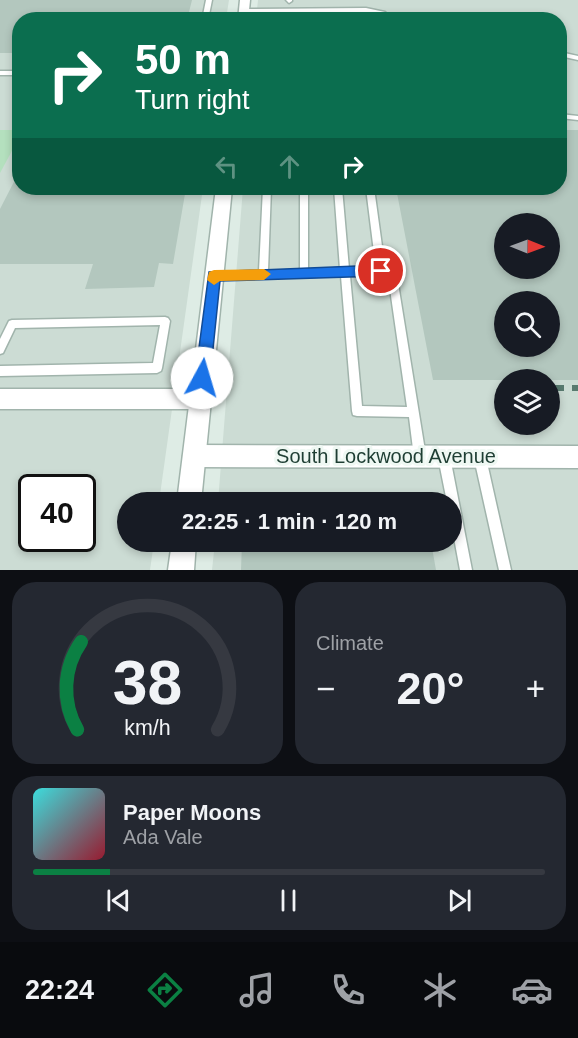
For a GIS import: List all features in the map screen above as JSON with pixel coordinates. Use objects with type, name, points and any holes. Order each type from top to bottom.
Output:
[{"type":"street","points":[[190,492],[223,195]]},
{"type":"street","points":[[0,399],[200,399]]},
{"type":"street","name":"South Lockwood Avenue","points":[[194,456],[578,457]]},
{"type":"street","points":[[181,570],[183,552]]},
{"type":"lane","points":[[244,10],[366,10],[377,12]]},
{"type":"lane","points":[[263,274],[267,195]]},
{"type":"lane","points":[[304,195],[304,273]]},
{"type":"lane","points":[[339,195],[357,411],[414,412]]},
{"type":"lane","points":[[371,195],[381,271]]},
{"type":"lane","points":[[214,276],[392,271],[420,457]]},
{"type":"lane","points":[[0,350],[12,324],[165,321],[157,368],[0,371]]},
{"type":"lane","points":[[444,456],[466,570]]},
{"type":"lane","points":[[480,457],[505,570]]},
{"type":"shaded area","points":[[0,0],[229,0],[227,12],[12,12],[12,195],[202,195],[160,492],[117,492],[117,552],[153,552],[150,570],[0,570]]},
{"type":"shaded area","points":[[258,0],[578,0],[578,570],[212,570],[214,552],[462,552],[462,492],[219,492],[242,195],[567,195],[567,12],[257,12]]},
{"type":"green space","points":[[0,130],[12,130],[12,151],[0,173]]},
{"type":"building","points":[[0,0],[192,0],[189,12],[12,12],[12,53],[0,53]]},
{"type":"building","points":[[567,130],[578,130],[578,380],[560,380],[560,369],[494,369],[494,380],[433,380],[397,195],[567,195]]},
{"type":"building","points":[[12,186],[12,195],[185,195],[173,264],[159,263],[154,287],[85,289],[93,264],[0,264],[0,209]]},
{"type":"building","points":[[242,552],[433,552],[436,570],[241,570]]},
{"type":"railway","points":[[560,388],[578,388]]},
{"type":"slow traffic","points":[[214,280],[214,276],[264,274]]},
{"type":"route","points":[[202,378],[214,276],[381,271]]}]
